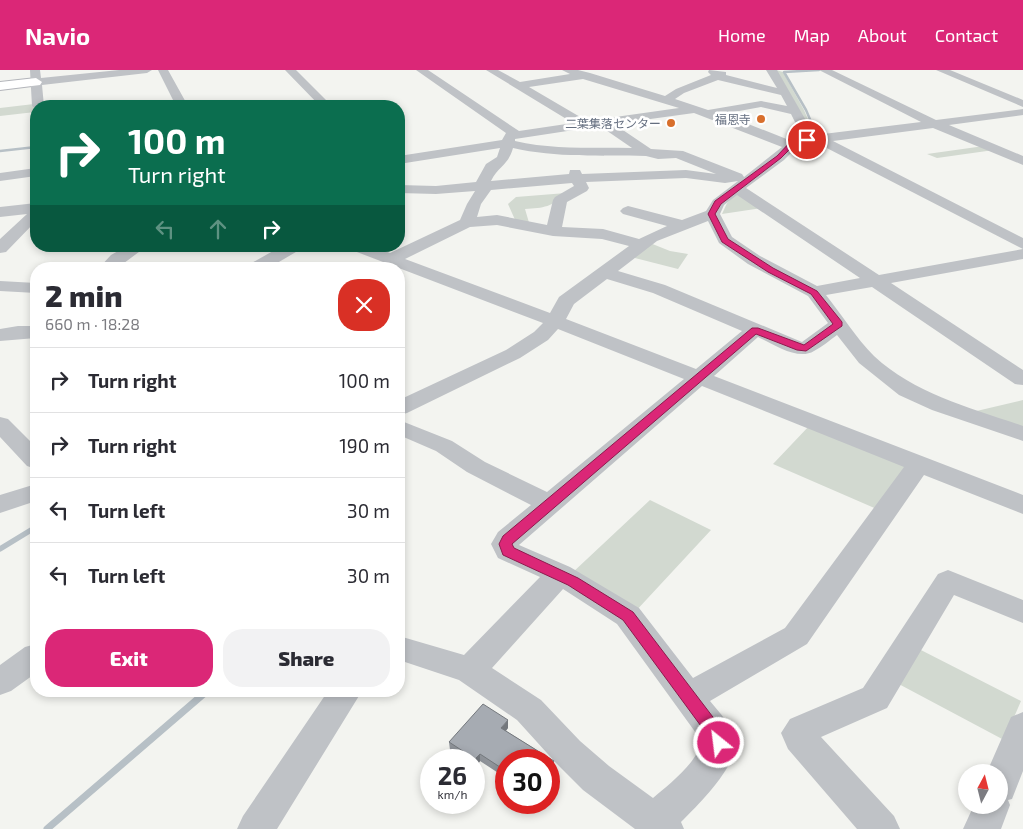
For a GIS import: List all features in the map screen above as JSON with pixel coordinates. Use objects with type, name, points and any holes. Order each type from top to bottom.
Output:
[{"type":"main road","points":[[0,86],[36,76]]},
{"type":"street","points":[[38,100],[36,76],[147,70]]},
{"type":"street","points":[[163,70],[179,100]]},
{"type":"street","points":[[290,70],[320,100]]},
{"type":"street","points":[[405,186],[486,186],[577,178],[686,174],[725,178],[736,177],[678,154],[658,155],[646,152],[534,149],[513,139],[421,70]]},
{"type":"street","points":[[491,70],[585,125]]},
{"type":"street","points":[[567,70],[709,113],[765,137],[792,143],[1023,112]]},
{"type":"street","points":[[518,86],[607,70]]},
{"type":"street","points":[[700,70],[717,73],[785,93]]},
{"type":"street","points":[[405,405],[513,354],[541,336],[555,321],[566,301],[604,272],[651,238],[712,214],[718,202],[779,157],[803,133],[802,124],[776,75],[771,70]]},
{"type":"street","points":[[824,70],[935,124],[1023,161]]},
{"type":"street","points":[[941,70],[1023,104]]},
{"type":"street","points":[[958,70],[1023,96]]},
{"type":"street","points":[[666,101],[680,91],[717,73]]},
{"type":"street","points":[[709,113],[761,104],[795,111]]},
{"type":"street","points":[[405,159],[585,125],[694,109]]},
{"type":"street","points":[[603,122],[646,152]]},
{"type":"street","points":[[486,186],[483,182],[491,167],[503,159],[513,139]]},
{"type":"street","points":[[819,139],[1023,244]]},
{"type":"street","points":[[553,231],[560,200],[582,188],[567,150]]},
{"type":"street","points":[[0,178],[30,173]]},
{"type":"street","points":[[467,223],[474,204],[486,186]]},
{"type":"street","points":[[736,188],[1023,379]]},
{"type":"street","points":[[0,212],[30,209]]},
{"type":"street","points":[[628,211],[681,225]]},
{"type":"street","points":[[712,214],[725,240],[770,270],[814,292],[866,359],[907,390],[940,405],[1023,434]]},
{"type":"street","points":[[0,248],[30,219]]},
{"type":"street","points":[[395,262],[467,223],[497,220],[553,231],[603,234],[642,245]]},
{"type":"street","points":[[114,262],[129,252]]},
{"type":"street","points":[[266,262],[284,252]]},
{"type":"street","points":[[368,252],[391,262]]},
{"type":"street","points":[[814,292],[1023,254]]},
{"type":"street","points":[[405,267],[555,321],[1023,505]]},
{"type":"street","points":[[604,272],[659,289],[800,348],[806,348],[839,324]]},
{"type":"street","points":[[0,286],[30,288]]},
{"type":"street","points":[[405,650],[470,670],[529,710],[568,752],[596,778],[660,825],[715,756],[719,743],[716,734],[628,616],[560,574],[508,551],[505,544],[508,539],[755,330]]},
{"type":"street","points":[[0,336],[18,332],[30,332]]},
{"type":"street","points":[[0,424],[30,455]]},
{"type":"street","points":[[405,430],[444,446],[476,467],[550,504]]},
{"type":"street","points":[[688,697],[796,636],[919,464]]},
{"type":"street","points":[[0,504],[30,494]]},
{"type":"street","points":[[470,670],[560,574]]},
{"type":"street","points":[[881,829],[800,738],[798,733],[802,729],[875,698],[948,581],[1023,612]]},
{"type":"street","points":[[0,682],[30,660]]},
{"type":"street","points":[[256,829],[342,697]]},
{"type":"street","points":[[1008,764],[1023,727]]},
{"type":"street","points":[[982,829],[988,814]]},
{"type":"shaded area","points":[[776,70],[783,72],[804,110],[813,131],[808,137]]},
{"type":"shaded area","points":[[30,104],[30,113],[0,116],[0,108]]},
{"type":"shaded area","points":[[984,146],[994,150],[937,158],[927,154]]},
{"type":"shaded area","points":[[566,193],[547,206],[525,209],[530,226],[516,222],[508,204],[516,197]]},
{"type":"shaded area","points":[[736,194],[762,208],[722,214],[727,203]]},
{"type":"shaded area","points":[[650,243],[670,251],[688,254],[678,269],[631,257]]},
{"type":"shaded area","points":[[1023,400],[1023,431],[968,413]]},
{"type":"shaded area","points":[[810,425],[912,466],[879,510],[773,464]]},
{"type":"shaded area","points":[[650,500],[711,530],[634,613],[571,574]]},
{"type":"shaded area","points":[[915,647],[1021,701],[1004,740],[895,682]]},
{"type":"building","points":[[483,704],[508,720],[501,728],[535,749],[495,749],[495,764],[485,757],[485,749],[460,749],[449,742]]},
{"type":"waterway","points":[[811,136],[815,131],[806,110],[784,72],[819,70]]},
{"type":"waterway","points":[[0,151],[30,148]]},
{"type":"waterway","points":[[0,549],[30,531]]},
{"type":"waterway","points":[[47,829],[200,697]]},
{"type":"place","name":"福恩寺","points":[[761,119]]},
{"type":"place","name":"二葉集落センター","points":[[671,123]]},
{"type":"route","points":[[719,743],[716,734],[628,616],[573,582],[543,566],[508,551],[505,544],[508,539],[755,330],[800,348],[806,348],[839,324],[816,297],[814,292],[770,270],[725,240],[712,214],[718,202],[779,157],[795,140],[807,140]]}]
